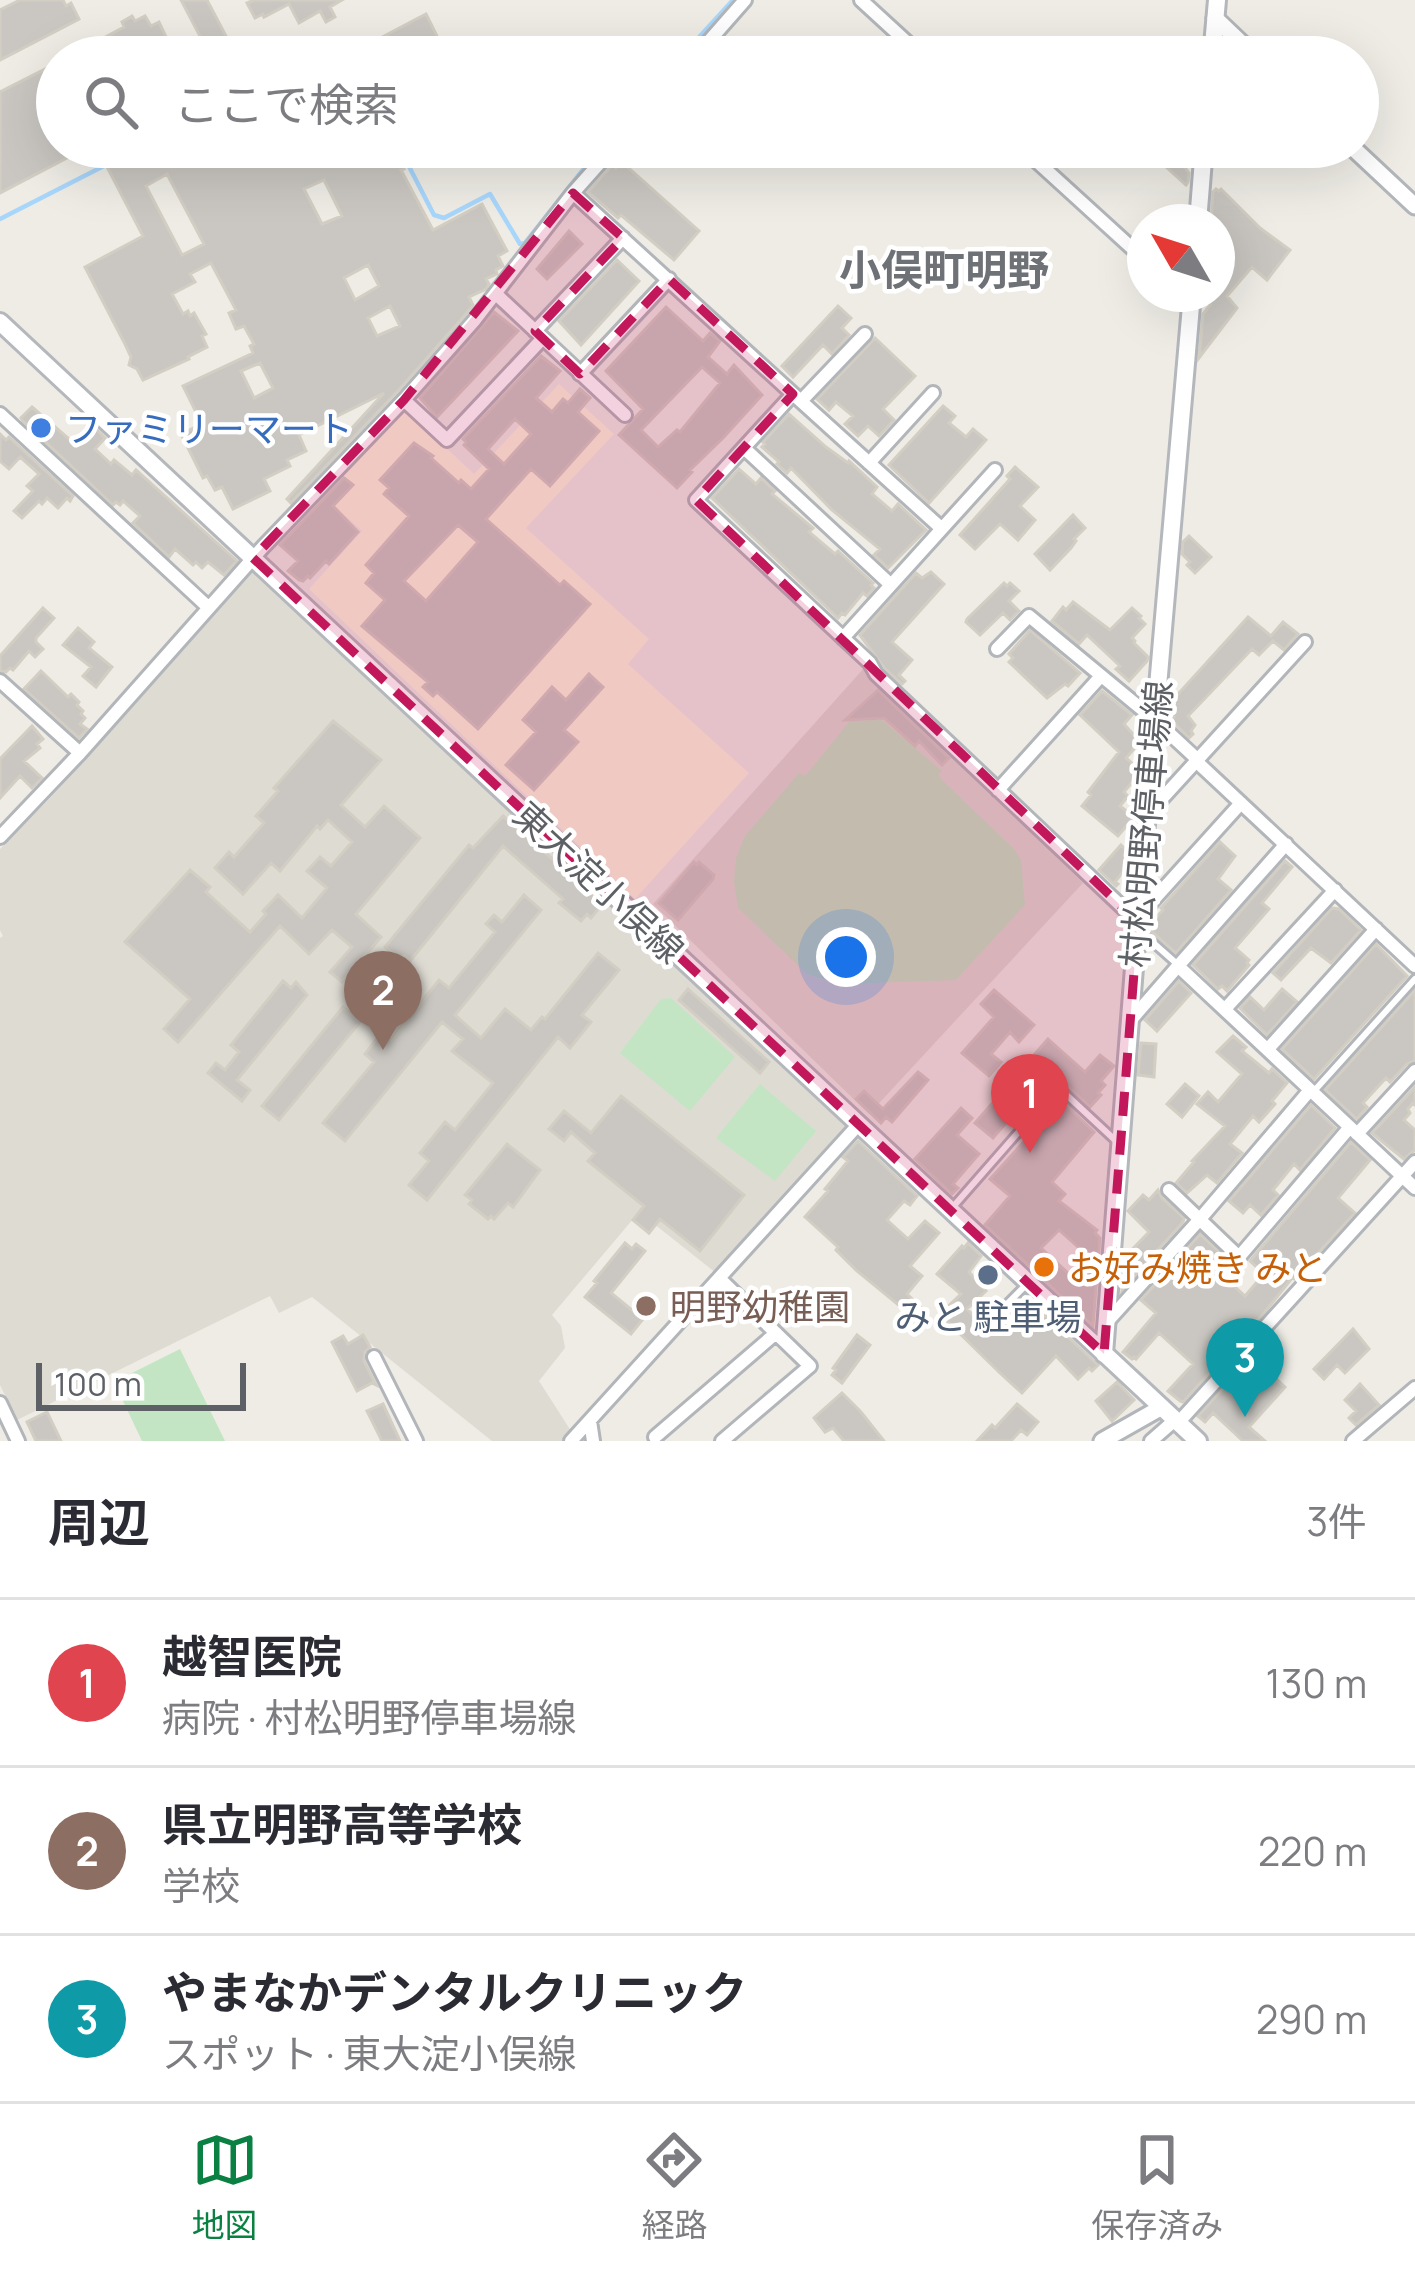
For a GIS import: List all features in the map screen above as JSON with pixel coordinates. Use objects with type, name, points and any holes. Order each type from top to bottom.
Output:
[{"type":"main road","points":[[1199,204],[1202,168]]},
{"type":"main road","name":"村松明野停車場線","points":[[1104,1354],[1187,312]]},
{"type":"main road","name":"東大淀小俣線","points":[[2,328],[1198,1441]]},
{"type":"street","points":[[713,36],[746,0]]},
{"type":"street","points":[[861,0],[900,36]]},
{"type":"street","points":[[1216,9],[1238,36]]},
{"type":"street","points":[[0,837],[253,558],[404,400],[595,168]]},
{"type":"street","points":[[1044,168],[1127,244]]},
{"type":"street","points":[[1374,168],[1415,206]]},
{"type":"street","points":[[573,193],[941,528]]},
{"type":"street","points":[[404,400],[448,440],[623,238]]},
{"type":"street","points":[[580,374],[669,279]]},
{"type":"street","points":[[496,294],[625,415]]},
{"type":"street","points":[[865,334],[696,500],[1138,923],[1241,803]]},
{"type":"street","points":[[869,463],[933,393]]},
{"type":"street","points":[[0,414],[209,608]]},
{"type":"street","points":[[744,448],[890,585]]},
{"type":"street","points":[[843,638],[995,470]]},
{"type":"street","points":[[997,649],[1029,616],[1156,721],[1415,966]]},
{"type":"street","points":[[1148,814],[1305,642]]},
{"type":"street","points":[[998,790],[1101,676]]},
{"type":"street","points":[[0,681],[80,753]]},
{"type":"street","points":[[1130,1021],[1286,844]]},
{"type":"street","points":[[1225,1009],[1335,890]]},
{"type":"street","points":[[1268,1049],[1376,929]]},
{"type":"street","points":[[1178,966],[1415,1188]]},
{"type":"street","points":[[1168,1190],[1239,1257],[1353,1131],[1415,1071]]},
{"type":"street","points":[[1106,1323],[1311,1091]]},
{"type":"street","points":[[572,1441],[859,1124]]},
{"type":"street","points":[[1151,1441],[1415,1162]]},
{"type":"street","points":[[719,1278],[810,1366],[722,1441]]},
{"type":"street","points":[[655,1437],[776,1333]]},
{"type":"street","points":[[374,1357],[416,1441]]},
{"type":"street","points":[[1353,1441],[1415,1388]]},
{"type":"street","points":[[0,1403],[18,1441]]},
{"type":"street","points":[[1102,1441],[1172,1416]]},
{"type":"street","points":[[590,1421],[593,1441]]},
{"type":"lane","points":[[1138,923],[1178,966]]},
{"type":"lane","points":[[1311,1091],[1415,979]]},
{"type":"lane","points":[[950,1210],[1058,1087],[1119,1144]]},
{"type":"lane","points":[[990,1321],[1028,1282]]},
{"type":"highlighted area","points":[[573,193],[623,238],[535,331],[580,374],[669,279],[793,394],[696,500],[1138,922],[1104,1354],[253,558],[404,400]]},
{"type":"shaded area","points":[[559,384],[614,434],[526,528],[649,639],[628,664],[749,773],[635,899],[309,589],[362,531],[322,495],[403,407],[474,474]]},
{"type":"shaded area","points":[[256,571],[847,1126],[716,1273],[639,1212],[552,1315],[561,1326],[565,1348],[539,1381],[571,1431],[562,1441],[492,1441],[312,1297],[279,1313],[270,1296],[17,1420],[0,1385],[0,849],[249,572]]},
{"type":"shaded area","points":[[864,668],[1083,883],[869,1114],[653,904]]},
{"type":"green space","points":[[882,720],[942,771],[938,775],[942,780],[1021,860],[1025,905],[956,980],[840,984],[807,974],[738,908],[736,858],[745,836],[799,773],[805,776],[850,721]]},
{"type":"green space","points":[[671,998],[735,1057],[690,1111],[620,1053],[661,999]]},
{"type":"green space","points":[[760,1084],[816,1131],[775,1181],[716,1138]]},
{"type":"green space","points":[[180,1349],[225,1441],[142,1441],[114,1382]]},
{"type":"building","points":[[20,0],[63,0],[66,6],[71,3],[79,19],[46,36],[36,36],[36,41],[0,60],[0,10]]},
{"type":"building","points":[[181,0],[207,0],[226,36],[200,36]]},
{"type":"building","points":[[342,0],[330,7],[335,17],[326,22],[320,11],[299,23],[289,4],[255,18],[247,3]]},
{"type":"building","points":[[426,14],[437,36],[384,36]]},
{"type":"building","points":[[145,16],[151,26],[159,22],[166,36],[107,36],[124,27],[122,22]]},
{"type":"building","points":[[36,74],[36,168],[48,168],[0,193],[0,92]]},
{"type":"building","points":[[108,168],[403,168],[433,230],[482,204],[507,251],[498,256],[503,266],[486,279],[486,289],[469,297],[473,305],[466,314],[291,503],[287,499],[384,393],[299,435],[306,451],[287,460],[290,466],[264,479],[270,491],[233,509],[222,487],[215,490],[207,476],[203,478],[181,434],[202,424],[183,386],[253,353],[250,346],[254,344],[244,326],[236,329],[229,313],[236,310],[211,263],[190,274],[195,282],[172,294],[183,314],[194,313],[206,334],[202,336],[207,347],[143,380],[129,365],[131,357],[85,267],[143,236]],"holes":[[[167,174],[204,244],[182,255],[146,186]],[[324,180],[342,216],[322,224],[304,189]],[[368,265],[379,286],[355,300],[344,278]],[[390,306],[400,326],[377,336],[368,318]],[[260,363],[273,388],[254,398],[241,371]]]},
{"type":"building","points":[[609,168],[629,168],[699,231],[674,260],[588,192]]},
{"type":"building","points":[[1167,168],[1185,168],[1186,185]]},
{"type":"building","points":[[1221,189],[1290,250],[1267,280],[1252,267],[1235,287],[1235,204],[1212,204],[1213,192]]},
{"type":"building","points":[[569,231],[582,244],[547,279],[537,269]]},
{"type":"building","points":[[617,260],[639,281],[581,345],[559,321]]},
{"type":"building","points":[[838,306],[851,318],[842,328],[849,335],[832,354],[823,345],[793,377],[782,366]]},
{"type":"building","points":[[666,307],[703,341],[710,333],[720,341],[708,357],[727,374],[734,365],[762,395],[677,488],[619,435],[643,409],[606,371]],"holes":[[[702,367],[720,383],[680,432],[658,447],[641,430]]]},
{"type":"building","points":[[494,312],[518,331],[437,417],[420,398]]},
{"type":"building","points":[[1234,312],[1199,358],[1203,314]]},
{"type":"building","points":[[875,338],[915,376],[883,409],[894,420],[879,436],[868,426],[858,436],[845,424],[853,416],[836,402],[829,410],[817,399]]},
{"type":"building","points":[[541,356],[560,371],[536,398],[552,412],[580,389],[590,398],[578,412],[599,431],[550,486],[531,469],[486,519],[560,585],[564,581],[590,604],[478,729],[437,692],[433,696],[423,687],[428,682],[362,626],[385,600],[366,583],[374,573],[366,565],[409,516],[384,494],[389,488],[380,480],[414,443],[471,489],[489,469],[463,439]],"holes":[[[515,419],[531,434],[504,464],[488,449]],[[458,525],[478,542],[426,601],[404,581]]]},
{"type":"building","points":[[943,406],[955,416],[949,423],[966,437],[973,429],[986,440],[929,503],[889,465]]},
{"type":"building","points":[[32,407],[77,446],[96,429],[105,438],[95,449],[111,464],[114,460],[132,475],[136,470],[237,561],[224,575],[208,562],[202,568],[196,562],[193,565],[175,549],[169,557],[133,523],[140,516],[123,501],[113,505],[23,421]]},
{"type":"building","points":[[789,414],[877,487],[872,494],[892,511],[898,504],[926,530],[888,568],[874,555],[880,549],[762,447]]},
{"type":"building","points":[[0,434],[73,496],[70,501],[67,498],[58,508],[47,498],[22,518],[14,511],[33,491],[27,486],[39,474],[20,457],[9,469],[0,461]]},
{"type":"building","points":[[1015,467],[1038,487],[1020,506],[1035,520],[1018,540],[1000,524],[975,549],[960,535],[1010,479],[1007,476]]},
{"type":"building","points":[[739,469],[756,484],[761,478],[775,491],[772,494],[813,528],[809,532],[873,583],[867,596],[863,593],[845,615],[838,618],[712,498]]},
{"type":"building","points":[[344,478],[353,485],[333,506],[358,532],[329,564],[326,561],[310,578],[299,580],[288,571],[298,561],[280,545]]},
{"type":"building","points":[[1073,515],[1085,528],[1050,570],[1035,554]]},
{"type":"building","points":[[1189,536],[1211,557],[1195,573],[1182,554]]},
{"type":"building","points":[[931,572],[944,584],[892,642],[912,660],[899,675],[905,681],[902,684],[860,635],[916,573],[922,578]]},
{"type":"building","points":[[1004,583],[1019,591],[1009,601],[1019,611],[1010,620],[1003,613],[980,635],[967,619]]},
{"type":"building","points":[[1073,602],[1110,630],[1132,608],[1141,616],[1145,624],[1132,638],[1148,657],[1129,681],[1087,635],[1079,644],[1052,621]]},
{"type":"building","points":[[43,608],[54,618],[36,638],[43,649],[35,657],[29,651],[13,670],[0,671],[0,656]]},
{"type":"building","points":[[1248,617],[1271,636],[1283,622],[1298,634],[1284,650],[1273,641],[1259,655],[1252,649],[1188,716],[1195,725],[1189,738],[1171,720],[1169,704]]},
{"type":"building","points":[[78,628],[94,642],[89,648],[112,667],[96,687],[83,676],[91,667],[63,645]]},
{"type":"building","points":[[1030,630],[1080,673],[1047,698],[1009,662],[1013,658],[1009,654]]},
{"type":"building","points":[[41,671],[79,702],[85,718],[80,724],[87,729],[79,738],[24,689]]},
{"type":"building","points":[[589,674],[603,687],[564,730],[578,742],[534,790],[506,765],[536,732],[523,720],[552,687],[566,700]]},
{"type":"building","points":[[878,690],[949,758],[942,765],[919,741],[915,746],[884,718],[845,720]]},
{"type":"building","points":[[1102,691],[1132,715],[1124,724],[1140,742],[1126,758],[1138,775],[1120,806],[1134,817],[1118,836],[1082,806],[1119,752],[1080,715]]},
{"type":"building","points":[[333,721],[381,760],[341,805],[365,827],[384,806],[420,838],[356,914],[381,937],[342,982],[330,972],[352,947],[332,930],[309,954],[280,926],[178,1042],[164,1029],[190,999],[125,942],[190,870],[210,887],[206,892],[250,932],[278,895],[302,918],[327,888],[307,871],[320,857],[331,866],[352,842],[328,820],[320,829],[317,826],[280,871],[271,863],[243,894],[215,868],[229,852],[234,857],[264,823],[256,816],[278,791],[274,788]]},
{"type":"building","points":[[32,726],[43,739],[37,744],[40,748],[24,761],[42,778],[32,788],[20,776],[0,798],[0,759]]},
{"type":"building","points":[[503,816],[603,903],[591,918],[587,914],[581,921],[503,846],[410,961],[404,956],[401,960],[385,947],[469,845],[473,848]]},
{"type":"building","points":[[1220,842],[1235,856],[1218,879],[1231,890],[1176,953],[1150,930],[1150,924]]},
{"type":"building","points":[[1121,845],[1131,854],[1130,863],[1116,886],[1099,870]]},
{"type":"building","points":[[1285,861],[1292,867],[1262,903],[1269,909],[1235,948],[1249,965],[1227,991],[1222,986],[1218,989],[1193,965]]},
{"type":"building","points":[[694,862],[714,875],[713,879],[678,920],[659,903]]},
{"type":"building","points":[[524,895],[541,910],[455,1015],[481,1038],[505,1009],[531,1030],[598,953],[619,970],[582,1015],[591,1022],[570,1048],[558,1037],[427,1200],[409,1185],[429,1161],[420,1153],[445,1122],[455,1130],[493,1083],[452,1051],[463,1039],[442,1022],[345,1141],[323,1123],[374,1062],[365,1054],[381,1033],[391,1040],[439,980],[449,988],[495,932],[486,924],[494,915],[502,922]]},
{"type":"building","points":[[1332,908],[1361,930],[1331,963],[1311,948],[1281,980],[1273,973]]},
{"type":"building","points":[[1376,944],[1407,976],[1314,1079],[1282,1049]]},
{"type":"building","points":[[283,981],[291,988],[296,982],[307,995],[237,1080],[250,1090],[242,1101],[208,1073],[216,1063],[225,1070],[239,1052],[231,1045]]},
{"type":"building","points":[[1179,981],[1191,993],[1157,1031],[1145,1020]]},
{"type":"building","points":[[688,989],[769,1062],[760,1073],[679,1000]]},
{"type":"building","points":[[1282,989],[1297,1002],[1267,1035],[1240,1008],[1250,997],[1264,1010]]},
{"type":"building","points":[[994,990],[1034,1025],[1019,1042],[1010,1032],[991,1054],[1001,1062],[989,1076],[962,1053],[994,1017],[981,1004]]},
{"type":"building","points":[[1415,990],[1415,1061],[1390,1082],[1386,1078],[1363,1103],[1367,1107],[1357,1119],[1325,1090]]},
{"type":"building","points":[[343,1007],[360,1022],[279,1120],[262,1106]]},
{"type":"building","points":[[1233,1036],[1246,1047],[1242,1051],[1287,1083],[1259,1122],[1253,1116],[1230,1144],[1242,1153],[1217,1183],[1207,1175],[1187,1193],[1176,1183],[1225,1126],[1197,1104],[1208,1092],[1218,1102],[1242,1074],[1217,1052]]},
{"type":"building","points":[[1048,1039],[1085,1072],[1100,1055],[1114,1066],[1101,1081],[1105,1085],[1101,1095],[1090,1107],[1049,1069],[1012,1108],[1011,1117],[993,1138],[975,1123]]},
{"type":"building","points":[[1141,1043],[1156,1044],[1154,1077],[1138,1075]]},
{"type":"building","points":[[918,1072],[928,1080],[892,1122],[886,1117],[881,1123],[856,1099],[864,1091],[883,1109]]},
{"type":"building","points":[[1185,1084],[1199,1096],[1182,1117],[1167,1104]]},
{"type":"building","points":[[1415,1087],[1415,1105],[1404,1120],[1415,1130],[1415,1150],[1404,1159],[1372,1133]]},
{"type":"building","points":[[621,1096],[744,1195],[700,1251],[660,1219],[649,1233],[633,1220],[644,1206],[588,1161],[595,1153],[571,1132],[564,1141],[549,1129],[564,1111],[591,1133]]},
{"type":"building","points":[[1059,1103],[1094,1132],[1052,1182],[1065,1194],[1059,1201],[1097,1230],[1100,1238],[1093,1326],[985,1225],[1010,1196],[990,1179]],"holes":[[[1059,1230],[1087,1255],[1070,1275],[1041,1248]]]},
{"type":"building","points":[[1311,1105],[1335,1128],[1300,1170],[1294,1164],[1261,1215],[1250,1205],[1243,1213],[1229,1201]]},
{"type":"building","points":[[961,1108],[972,1118],[957,1135],[979,1154],[953,1184],[958,1188],[952,1194],[915,1159]]},
{"type":"building","points":[[858,1141],[917,1196],[910,1205],[904,1201],[887,1220],[908,1239],[925,1221],[939,1233],[910,1266],[922,1276],[907,1294],[926,1312],[918,1321],[857,1271],[805,1217],[828,1191],[825,1189],[848,1161],[843,1157]]},
{"type":"building","points":[[1351,1142],[1370,1160],[1338,1198],[1355,1213],[1180,1401],[1168,1391],[1193,1364],[1159,1333],[1136,1359],[1123,1352],[1156,1313],[1141,1300],[1200,1234],[1230,1262],[1222,1275],[1245,1296],[1264,1274],[1250,1261]]},
{"type":"building","points":[[507,1144],[540,1170],[513,1207],[508,1203],[494,1219],[488,1219],[465,1195]]},
{"type":"building","points":[[1158,1190],[1183,1222],[1122,1290],[1124,1258],[1149,1232],[1128,1211],[1143,1195],[1149,1200]]},
{"type":"building","points":[[625,1243],[645,1251],[611,1293],[643,1319],[631,1334],[585,1297]]},
{"type":"building","points":[[968,1243],[981,1256],[969,1272],[986,1291],[967,1309],[991,1333],[1025,1297],[1098,1365],[1078,1379],[1056,1356],[1022,1393],[1000,1373],[940,1314],[961,1294],[937,1274]]},
{"type":"building","points":[[1353,1329],[1369,1349],[1345,1373],[1337,1365],[1324,1379],[1314,1369]]},
{"type":"building","points":[[363,1335],[370,1347],[364,1361],[376,1385],[357,1391],[332,1342],[343,1336],[348,1344]]},
{"type":"building","points":[[857,1335],[870,1345],[842,1383],[832,1375],[833,1368]]},
{"type":"building","points":[[1252,1357],[1285,1387],[1249,1427],[1265,1441],[1243,1441],[1213,1413],[1205,1422],[1198,1416]]},
{"type":"building","points":[[1117,1382],[1134,1400],[1112,1421],[1096,1401]]},
{"type":"building","points":[[1360,1384],[1379,1405],[1356,1425],[1349,1418],[1356,1411],[1345,1400]]},
{"type":"building","points":[[842,1393],[884,1441],[844,1441],[833,1428],[825,1432],[814,1418]]},
{"type":"building","points":[[383,1404],[400,1441],[382,1441],[367,1411]]},
{"type":"building","points":[[1017,1404],[1038,1422],[1027,1435],[1021,1430],[1011,1441],[977,1441],[992,1425],[995,1428]]},
{"type":"building","points":[[47,1412],[61,1441],[36,1441],[27,1422]]},
{"type":"waterway","points":[[700,36],[733,0]]},
{"type":"waterway","points":[[0,219],[100,168]]},
{"type":"waterway","points":[[410,168],[434,215],[444,218],[490,194],[520,244],[584,168]]},
{"type":"place","name":"ファミリーマート","points":[[41,428]]},
{"type":"place","name":"県立明野高等学校","points":[[383,1050]]},
{"type":"place","name":"越智医院","points":[[1030,1153]]},
{"type":"place","name":"お好み焼き みと","points":[[1044,1267]]},
{"type":"place","name":"みと 駐車場","points":[[988,1275]]},
{"type":"place","name":"明野幼稚園","points":[[646,1306]]},
{"type":"place","name":"やまなかデンタルクリニック","points":[[1245,1417]]},
{"type":"district","name":"小俣町明野","points":[[944,269]]}]
